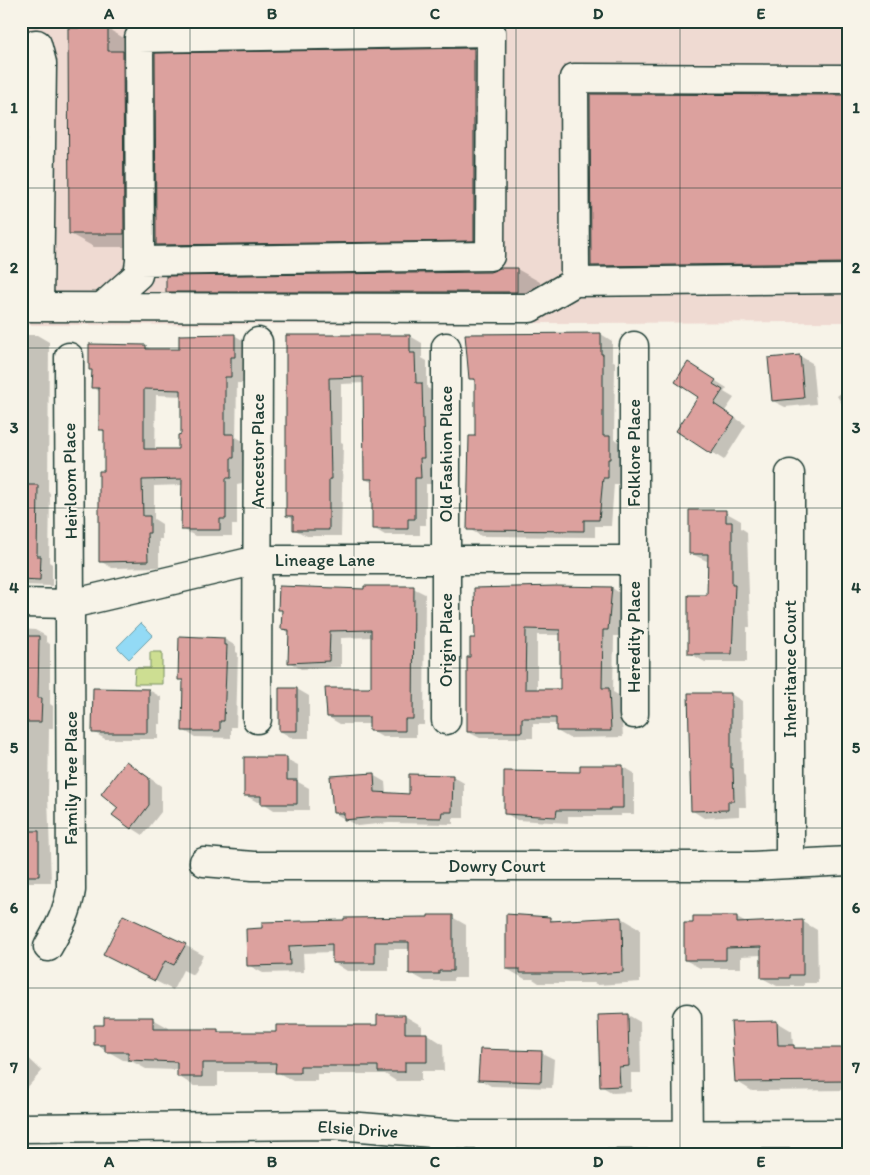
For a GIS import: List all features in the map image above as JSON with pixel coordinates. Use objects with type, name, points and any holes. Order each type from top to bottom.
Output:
[{"type":"street","points":[[102,307],[138,275],[140,261],[138,38],[491,32],[490,256],[140,261]]},
{"type":"street","points":[[21,46],[37,44],[42,63],[30,307],[530,308],[575,282],[849,279]]},
{"type":"street","points":[[575,282],[574,78],[849,79]]},
{"type":"street","name":"Ancestor Place","points":[[257,719],[258,342]]},
{"type":"street","name":"Folklore Place","points":[[634,346],[634,560]]},
{"type":"street","name":"Old Fashion Place","points":[[446,347],[446,560]]},
{"type":"street","name":"Heirloom Place","points":[[69,357],[72,604]]},
{"type":"street","name":"Inheritance Court","points":[[790,474],[790,863]]},
{"type":"street","name":"Lineage Lane","points":[[21,603],[72,604],[258,560],[634,560]]},
{"type":"street","name":"Origin Place","points":[[446,560],[446,720]]},
{"type":"street","name":"Heredity Place","points":[[634,560],[634,714]]},
{"type":"street","name":"Family Tree Place","points":[[48,947],[61,924],[68,906],[71,890],[72,604]]},
{"type":"street","name":"Dowry Court","points":[[204,862],[253,866],[753,866],[849,861]]},
{"type":"street","points":[[688,1018],[688,1144]]},
{"type":"street","name":"Elsie Drive","points":[[21,1128],[78,1126],[365,1126],[429,1144],[688,1144],[849,1134]]},
{"type":"shaded area","points":[[158,21],[849,21],[849,322],[21,325],[21,26]]},
{"type":"green space","points":[[21,21],[153,21],[21,26]]},
{"type":"green space","points":[[150,652],[162,652],[162,684],[134,684],[135,668],[150,668]]},
{"type":"water","points":[[141,623],[153,635],[129,659],[117,647]]},
{"type":"building","points":[[68,28],[108,28],[108,51],[123,51],[124,234],[69,234]]},
{"type":"building","points":[[474,48],[474,241],[156,245],[155,53]]},
{"type":"building","points":[[590,94],[849,95],[849,263],[591,266]]},
{"type":"building","points":[[500,268],[517,268],[517,292],[166,292],[166,276],[490,272]]},
{"type":"building","points":[[601,333],[601,354],[603,354],[603,436],[610,436],[610,459],[608,459],[608,478],[603,478],[599,520],[584,520],[584,531],[467,530],[469,436],[475,436],[475,379],[469,379],[465,334]]},
{"type":"building","points":[[235,334],[235,357],[231,357],[231,377],[225,377],[225,434],[234,434],[234,458],[231,458],[231,478],[226,478],[226,519],[220,519],[220,530],[181,530],[182,479],[142,480],[143,516],[150,516],[150,533],[147,533],[148,561],[99,562],[99,471],[104,471],[104,430],[99,430],[99,388],[91,388],[92,370],[89,370],[89,344],[146,345],[146,349],[179,349],[179,335]],"holes":[[[144,389],[181,390],[181,434],[178,435],[178,449],[144,449]]]},
{"type":"building","points":[[286,335],[410,335],[410,353],[415,353],[416,383],[422,383],[424,458],[420,458],[421,478],[415,478],[415,519],[408,519],[408,529],[372,529],[372,479],[364,479],[363,377],[329,378],[331,479],[329,479],[329,530],[293,530],[293,516],[286,516]]},
{"type":"building","points":[[800,355],[804,398],[772,401],[768,358]]},
{"type":"building","points":[[688,362],[716,380],[713,384],[723,390],[714,404],[735,418],[711,454],[676,431],[698,397],[675,382]]},
{"type":"building","points":[[21,485],[38,485],[37,556],[41,556],[40,580],[21,579]]},
{"type":"building","points":[[689,510],[726,510],[726,522],[732,522],[732,585],[735,585],[732,654],[688,654],[688,595],[707,595],[708,554],[689,554]]},
{"type":"building","points":[[279,586],[364,589],[364,586],[414,586],[413,719],[405,719],[405,731],[369,731],[369,717],[327,717],[325,688],[369,688],[371,686],[371,630],[330,631],[329,661],[288,663],[289,630],[281,629],[282,610],[278,610]]},
{"type":"building","points":[[612,587],[608,630],[603,630],[602,688],[609,688],[611,731],[556,731],[556,718],[522,718],[522,732],[467,732],[467,657],[470,657],[470,638],[475,638],[474,588]],"holes":[[[526,629],[560,630],[560,689],[525,689]]]},
{"type":"building","points":[[21,636],[39,636],[38,698],[42,698],[41,722],[21,722]]},
{"type":"building","points":[[179,636],[224,638],[224,645],[227,645],[224,721],[220,721],[220,731],[182,731],[183,680],[178,680]]},
{"type":"building","points":[[93,688],[149,689],[147,733],[92,733]]},
{"type":"building","points":[[279,688],[297,688],[297,731],[279,731]]},
{"type":"building","points":[[688,693],[731,693],[731,768],[733,768],[734,801],[728,801],[728,810],[691,811]]},
{"type":"building","points":[[244,757],[287,757],[287,780],[297,780],[297,804],[261,804],[261,796],[244,796]]},
{"type":"building","points":[[126,761],[149,778],[149,805],[131,829],[112,815],[118,808],[101,794]]},
{"type":"building","points":[[580,765],[623,765],[623,808],[610,808],[610,810],[557,810],[556,817],[504,814],[504,771],[580,772]]},
{"type":"building","points":[[374,773],[375,792],[409,794],[409,774],[453,775],[452,812],[442,812],[441,818],[376,817],[344,820],[344,813],[333,813],[330,776]]},
{"type":"building","points":[[21,831],[39,831],[39,876],[21,876]]},
{"type":"building","points":[[506,914],[550,917],[550,921],[622,917],[623,972],[579,975],[579,973],[520,973],[520,969],[506,969]]},
{"type":"building","points":[[123,915],[186,944],[174,965],[165,961],[155,981],[103,955]]},
{"type":"building","points":[[428,915],[453,915],[453,971],[439,971],[439,974],[409,974],[409,942],[375,942],[375,963],[332,963],[332,944],[289,946],[290,965],[247,966],[246,929],[262,928],[262,922],[344,920],[344,918],[428,917]]},
{"type":"building","points":[[693,916],[737,916],[737,923],[803,920],[803,975],[790,975],[790,978],[761,978],[761,947],[726,948],[726,960],[684,960],[684,923],[693,923]]},
{"type":"building","points":[[628,1014],[629,1066],[619,1067],[620,1086],[600,1087],[598,1015]]},
{"type":"building","points":[[377,1015],[405,1015],[405,1033],[427,1033],[427,1062],[405,1062],[405,1072],[378,1072],[378,1066],[300,1066],[300,1073],[275,1073],[276,1063],[202,1063],[202,1077],[177,1077],[177,1062],[128,1060],[128,1052],[105,1052],[105,1045],[94,1045],[94,1025],[104,1025],[104,1017],[153,1017],[153,1029],[218,1029],[218,1032],[276,1032],[276,1025],[377,1025]]},
{"type":"building","points":[[777,1021],[778,1045],[794,1045],[794,1048],[849,1048],[849,1081],[735,1082],[731,1022]]},
{"type":"building","points":[[480,1049],[542,1051],[541,1082],[478,1080]]}]
